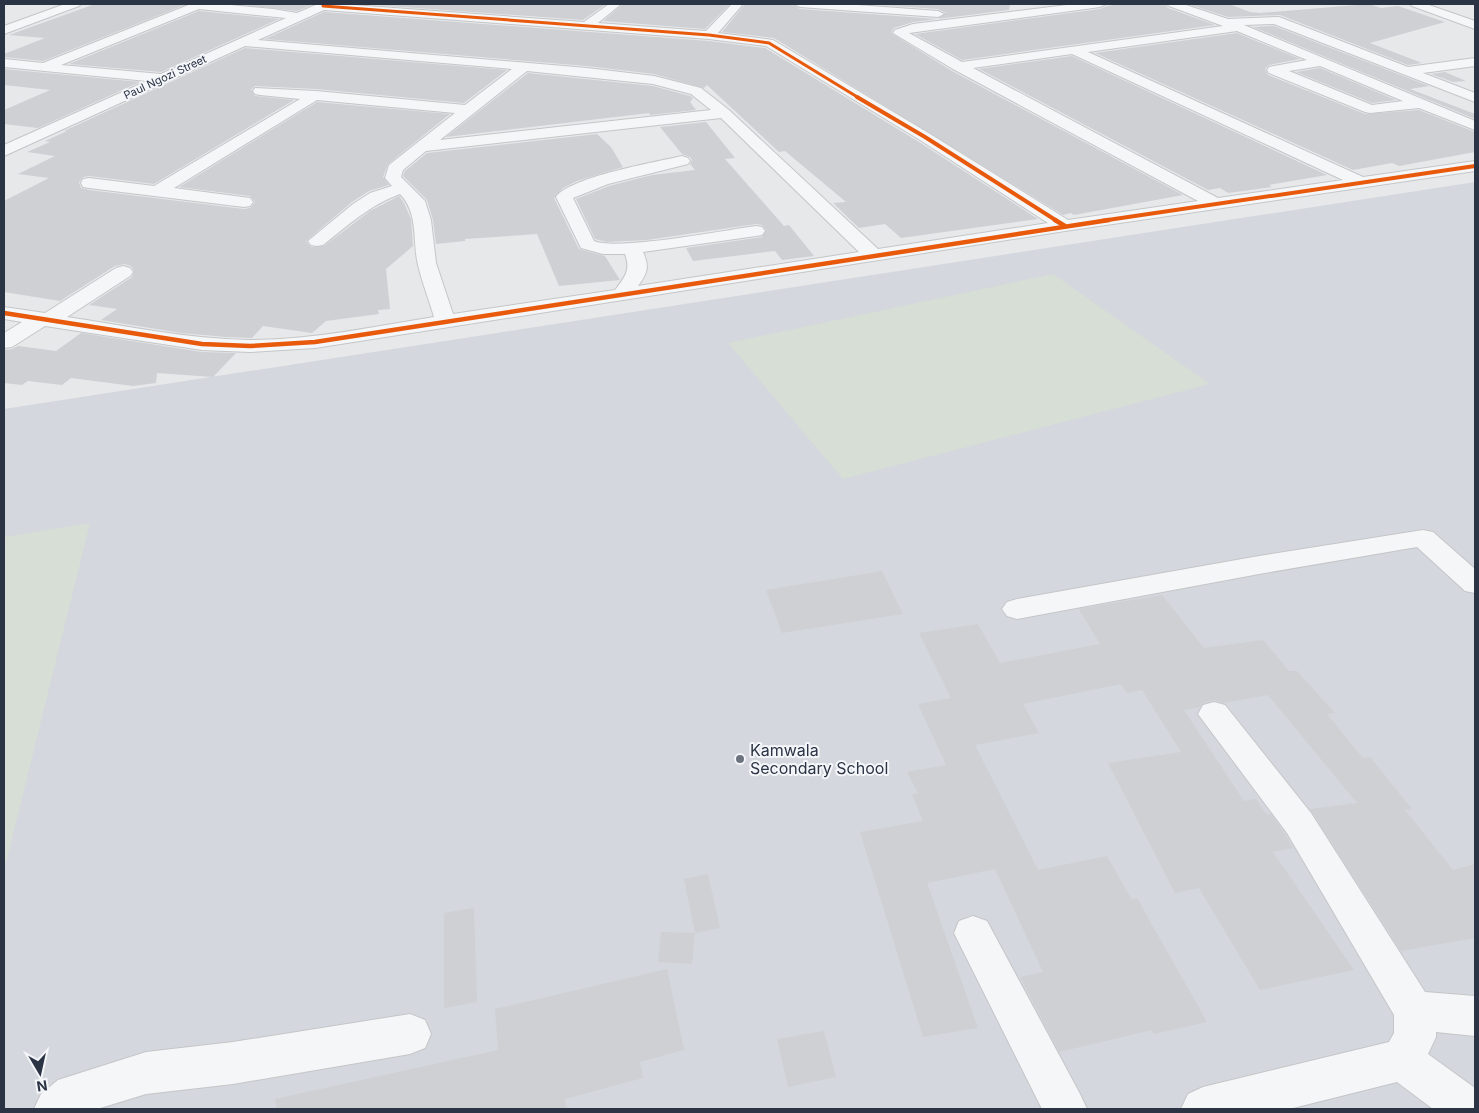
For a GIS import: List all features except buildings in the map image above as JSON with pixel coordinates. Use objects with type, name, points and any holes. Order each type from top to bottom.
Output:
[{"type":"street","points":[[4,30],[75,4]]},
{"type":"street","points":[[44,67],[198,4],[273,12],[298,17]]},
{"type":"street","points":[[586,26],[616,4]]},
{"type":"street","points":[[709,35],[738,4]]},
{"type":"street","points":[[800,4],[997,17]]},
{"type":"street","points":[[872,10],[909,26],[1100,4]]},
{"type":"street","points":[[1173,4],[1233,25],[1475,126]]},
{"type":"street","points":[[1416,4],[1475,25]]},
{"type":"street","points":[[325,5],[709,35],[769,43],[924,137],[1065,226]]},
{"type":"street","name":"Paul Ngozi Street","points":[[4,151],[325,5]]},
{"type":"street","points":[[950,15],[909,26],[899,33],[1216,204]]},
{"type":"street","points":[[958,66],[1275,20],[1475,98]]},
{"type":"street","points":[[242,42],[523,67],[644,79],[679,85],[696,91],[724,113],[873,255]]},
{"type":"street","points":[[1074,50],[1362,183]]},
{"type":"street","points":[[1321,62],[1274,70],[1370,109],[1419,103]]},
{"type":"street","points":[[1409,71],[1475,62]]},
{"type":"street","points":[[4,63],[161,79]]},
{"type":"street","points":[[445,320],[427,263],[422,220],[416,201],[393,178],[395,168],[523,67]]},
{"type":"street","points":[[260,91],[469,110]]},
{"type":"street","points":[[157,191],[316,95]]},
{"type":"street","points":[[421,146],[724,113]]},
{"type":"street","points":[[4,138],[24,142]]},
{"type":"street","points":[[682,161],[588,185],[569,192],[564,197],[587,244],[592,247],[610,249],[632,248],[756,231]]},
{"type":"street","points":[[4,313],[202,344],[250,346],[315,342],[445,320],[873,255],[1475,166]]},
{"type":"street","points":[[89,183],[244,202]]},
{"type":"street","points":[[317,241],[358,208],[376,197],[402,188]]},
{"type":"street","points":[[623,293],[639,270],[640,265],[632,248]]},
{"type":"street","points":[[4,342],[123,272]]},
{"type":"street","points":[[1017,609],[1259,565],[1423,538],[1475,584]]},
{"type":"street","points":[[1203,1109],[1402,1060],[1415,1037],[1414,1011],[1299,823],[1214,714]]},
{"type":"street","points":[[973,933],[1065,1109]]},
{"type":"street","points":[[1414,1011],[1475,1016]]},
{"type":"street","points":[[56,1109],[73,1095],[146,1073],[233,1063],[410,1034]]},
{"type":"street","points":[[1402,1060],[1468,1109]]},
{"type":"shaded area","name":"Kamwala Secondary School","points":[[1475,182],[1475,1109],[4,1109],[4,409]]},
{"type":"shaded area","points":[[1053,274],[1210,384],[843,479],[728,343]]},
{"type":"shaded area","points":[[90,523],[4,871],[4,537]]},
{"type":"cycle path","points":[[323,6],[709,35],[769,43],[925,137],[1065,226]]},
{"type":"cycle path","points":[[4,313],[202,344],[250,346],[315,342],[1065,226],[1475,166]]},
{"type":"place","name":"Kamwala Secondary School","points":[[740,759]]}]
